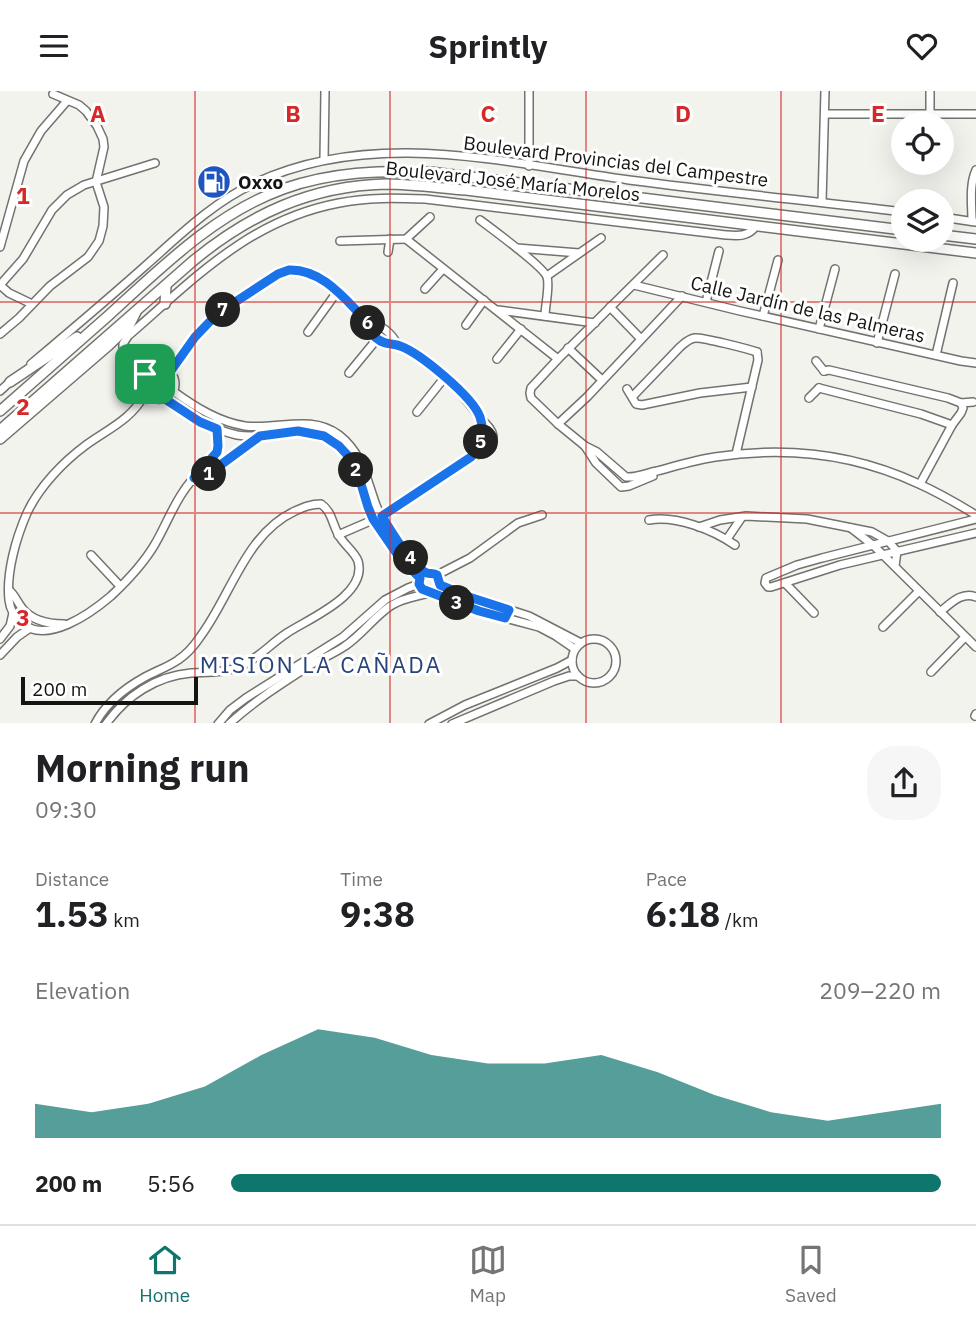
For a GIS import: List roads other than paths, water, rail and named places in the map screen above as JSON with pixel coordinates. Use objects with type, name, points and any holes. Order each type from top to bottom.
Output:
[{"type":"main road","name":"Boulevard José María Morelos","points":[[0,411],[202,235],[248,205],[269,195],[327,177],[393,170],[430,172],[891,228]]},
{"type":"main road","name":"Boulevard José María Morelos","points":[[0,430],[220,240],[271,210],[312,195],[365,185],[414,185],[466,190],[976,253]]},
{"type":"main road","points":[[954,236],[976,239]]},
{"type":"main road","points":[[165,304],[166,285]]},
{"type":"main road","points":[[0,439],[124,331],[132,322],[136,311]]},
{"type":"main road","points":[[10,382],[107,317]]},
{"type":"street","points":[[324,160],[325,91]]},
{"type":"street","points":[[529,91],[529,166]]},
{"type":"street","points":[[822,202],[825,91]]},
{"type":"street","points":[[930,91],[930,112]]},
{"type":"street","points":[[0,334],[50,286],[88,257],[102,235],[104,217],[96,182],[104,147],[103,139],[86,111],[79,105],[53,94]]},
{"type":"street","points":[[1,244],[23,161],[41,131],[67,101]]},
{"type":"street","points":[[826,114],[891,114]]},
{"type":"street","points":[[954,114],[976,114]]},
{"type":"street","name":"Boulevard Provincias del Campestre","points":[[0,391],[183,233],[236,192],[263,179],[324,160],[363,154],[467,156],[644,182],[891,211]]},
{"type":"street","points":[[32,305],[0,285],[23,260],[52,210],[75,189],[155,163]]},
{"type":"street","points":[[954,219],[974,222],[972,184],[976,170]]},
{"type":"street","points":[[145,374],[127,356],[123,348],[128,337],[216,259],[266,227],[310,210],[379,198],[425,199],[726,235],[747,234],[756,226]]},
{"type":"street","points":[[406,239],[430,217]]},
{"type":"street","points":[[480,220],[517,248],[547,277],[545,316]]},
{"type":"street","points":[[547,277],[601,238]]},
{"type":"street","points":[[388,252],[390,239]]},
{"type":"street","points":[[340,241],[406,239],[558,359]]},
{"type":"street","points":[[517,248],[579,254]]},
{"type":"street","points":[[706,302],[719,251]]},
{"type":"street","points":[[663,255],[533,385],[531,398],[558,424],[597,452],[622,475],[629,477],[736,454],[765,451],[803,452],[876,468],[920,484],[976,515]]},
{"type":"street","points":[[763,316],[778,260]]},
{"type":"street","points":[[170,372],[210,320],[282,272],[295,269],[325,281],[368,322],[377,339],[387,344],[397,344]]},
{"type":"street","points":[[425,289],[443,269]]},
{"type":"street","points":[[819,329],[835,269]]},
{"type":"street","points":[[877,342],[895,274]]},
{"type":"street","points":[[936,355],[953,283]]},
{"type":"street","name":"Calle Jardín de las Palmeras","points":[[634,285],[976,363]]},
{"type":"street","points":[[308,331],[337,292]]},
{"type":"street","points":[[558,424],[682,296]]},
{"type":"street","points":[[466,325],[484,300]]},
{"type":"street","points":[[610,307],[641,339]]},
{"type":"street","points":[[495,310],[595,323]]},
{"type":"street","points":[[338,535],[382,516],[487,449],[492,441],[491,430],[445,377],[432,365],[397,344],[388,332],[368,322]]},
{"type":"street","points":[[498,359],[521,329]]},
{"type":"street","points":[[633,396],[680,347],[693,338],[757,352],[766,347]]},
{"type":"street","points":[[349,373],[377,339]]},
{"type":"street","points":[[568,348],[602,380]]},
{"type":"street","points":[[736,454],[752,387],[757,352]]},
{"type":"street","points":[[816,361],[824,371]]},
{"type":"street","points":[[165,399],[173,391],[175,382],[170,372],[160,367],[149,370],[142,384],[145,394],[154,400],[165,399],[217,429],[236,435],[260,436],[316,429],[351,459],[373,519],[419,581],[422,589],[479,611],[536,619],[581,643]]},
{"type":"street","points":[[809,398],[819,388],[820,376],[829,370],[961,403],[973,402]]},
{"type":"street","points":[[417,412],[445,377]]},
{"type":"street","points":[[627,389],[636,404],[642,405],[699,393],[752,387]]},
{"type":"street","points":[[819,388],[900,408],[952,425]]},
{"type":"street","points":[[173,391],[217,418],[231,423],[247,426],[302,423],[337,433],[362,461],[377,507],[402,548],[426,573]]},
{"type":"street","points":[[145,394],[125,420],[73,456],[32,504],[20,533],[9,590],[13,612],[19,621],[30,628],[52,630],[91,611],[137,569],[155,545],[179,498],[217,452],[217,418]]},
{"type":"street","points":[[184,412],[191,403]]},
{"type":"street","points":[[920,484],[961,413],[961,403]]},
{"type":"street","points":[[194,478],[211,472],[260,436]]},
{"type":"street","points":[[586,446],[596,463],[617,485],[624,488],[662,470]]},
{"type":"street","points":[[616,496],[629,477]]},
{"type":"street","points":[[95,723],[126,688],[175,662],[191,648],[214,618],[254,546],[274,524],[309,505],[321,504],[331,514],[338,535],[356,558],[358,566],[358,575],[342,599],[287,633],[248,663],[233,669],[179,674],[153,683],[127,701],[106,723]]},
{"type":"street","points":[[437,575],[470,558],[518,523],[542,515]]},
{"type":"street","points":[[976,515],[874,546],[797,565],[764,580],[769,587],[821,570],[976,533]]},
{"type":"street","points":[[699,527],[742,517],[807,519],[872,532],[888,541],[897,551],[895,566]]},
{"type":"street","points":[[727,540],[742,517]]},
{"type":"street","points":[[649,520],[667,518],[699,527],[735,545]]},
{"type":"street","points":[[851,528],[874,546],[976,647]]},
{"type":"street","points":[[856,549],[858,561]]},
{"type":"street","points":[[91,555],[120,586]]},
{"type":"street","points":[[218,723],[246,698],[343,636],[385,600],[419,581],[426,573],[437,575],[440,585]]},
{"type":"street","points":[[785,583],[814,613]]},
{"type":"street","points":[[229,723],[313,664],[343,647],[391,605],[431,592],[440,585]]},
{"type":"street","points":[[440,585],[483,601],[547,631],[575,649]]},
{"type":"street","points":[[9,590],[31,617],[48,623],[69,623]]},
{"type":"street","points":[[884,627],[919,591]]},
{"type":"street","points":[[940,612],[962,596],[968,594],[976,597]]},
{"type":"street","points":[[479,611],[483,601]]},
{"type":"street","points":[[0,639],[10,626],[13,612]]},
{"type":"street","points":[[0,655],[30,628]]},
{"type":"street","points":[[931,671],[965,637]]},
{"type":"street","points":[[596,639],[610,645],[616,659],[612,673],[606,679],[599,682],[584,680],[573,669],[575,649],[581,643],[596,639]]},
{"type":"street","points":[[429,723],[572,660]]},
{"type":"street","points":[[452,723],[554,681],[578,676]]},
{"type":"place","name":"Oxxo","points":[[214,182]]},
{"type":"district","name":"MISION LA CAÑADA","points":[[321,665]]}]
